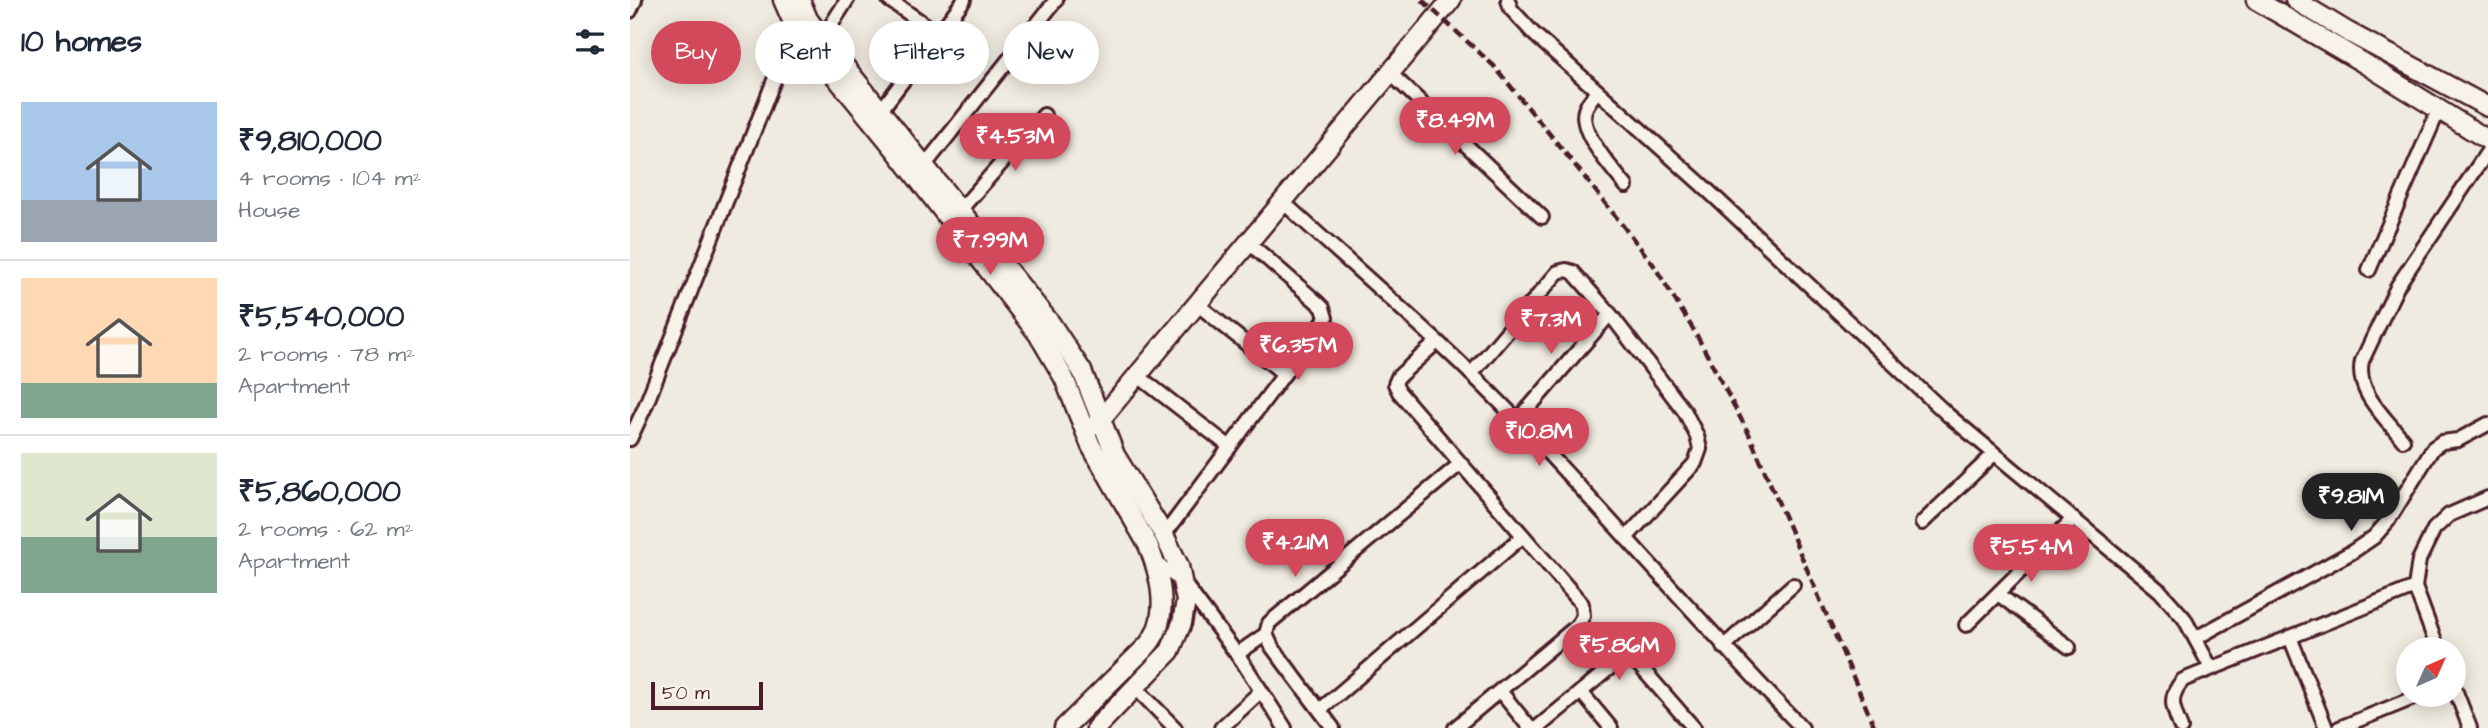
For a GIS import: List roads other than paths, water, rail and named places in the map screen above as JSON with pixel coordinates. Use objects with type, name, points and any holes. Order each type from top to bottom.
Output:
[{"type":"main road","points":[[783,0],[794,21]]},
{"type":"main road","points":[[1087,436],[1451,0]]},
{"type":"main road","points":[[2256,0],[2488,140]]},
{"type":"main road","points":[[2295,0],[2483,106]]},
{"type":"main road","points":[[802,4],[809,21]]},
{"type":"main road","points":[[855,83],[881,110],[1051,324],[1082,371],[1115,455],[1164,535],[1179,566],[1186,610],[1177,636],[1164,659],[1096,728]]},
{"type":"main road","points":[[847,84],[1038,334],[1063,378],[1087,436],[1155,562],[1161,605],[1160,619],[1152,641],[1064,728]]},
{"type":"main road","points":[[2459,122],[2488,130]]},
{"type":"street","points":[[630,11],[635,0]]},
{"type":"street","points":[[834,21],[848,0]]},
{"type":"street","points":[[889,0],[920,21]]},
{"type":"street","points":[[949,21],[964,0]]},
{"type":"street","points":[[925,165],[1056,0]]},
{"type":"street","points":[[1508,0],[1511,9],[1534,34],[1702,185],[1948,415],[2160,591],[2184,618],[2211,668]]},
{"type":"street","points":[[797,21],[802,4]]},
{"type":"street","points":[[1390,73],[1542,217]]},
{"type":"street","points":[[630,439],[773,84]]},
{"type":"street","points":[[881,110],[901,84]]},
{"type":"street","points":[[1597,91],[1584,111],[1584,124],[1591,139],[1626,186]]},
{"type":"street","points":[[2369,271],[2439,109]]},
{"type":"street","points":[[961,209],[1044,114]]},
{"type":"street","points":[[2403,440],[2366,392],[2360,374],[2362,361],[2398,285],[2488,151]]},
{"type":"street","points":[[1282,201],[1437,342],[1518,421],[1723,648],[1802,728]]},
{"type":"street","points":[[1164,535],[1326,317],[1318,303],[1248,242]]},
{"type":"street","points":[[1471,374],[1558,272],[1573,272],[1610,314],[1685,412],[1697,436],[1700,449],[1695,463],[1682,480],[1626,538]]},
{"type":"street","points":[[1197,304],[1284,374]]},
{"type":"street","points":[[1518,421],[1610,314]]},
{"type":"street","points":[[1437,342],[1398,377],[1395,384],[1406,402],[1582,604],[1583,616],[1577,626],[1455,728]]},
{"type":"street","points":[[1137,375],[1230,447]]},
{"type":"street","points":[[2196,638],[2352,552],[2374,537],[2388,521],[2433,448],[2442,442],[2458,440],[2488,424]]},
{"type":"street","points":[[1922,523],[1994,454]]},
{"type":"street","points":[[1333,728],[1272,647],[1266,634],[1269,623],[1460,464]]},
{"type":"street","points":[[2434,637],[2415,587],[2419,560],[2434,529],[2449,515],[2485,504]]},
{"type":"street","points":[[1966,625],[2072,520]]},
{"type":"street","points":[[1320,710],[1523,537]]},
{"type":"street","points":[[1155,562],[1183,582],[1237,654],[1285,728]]},
{"type":"street","points":[[1723,648],[1793,585]]},
{"type":"street","points":[[2182,728],[2174,712],[2172,700],[2175,689],[2183,680],[2415,587]]},
{"type":"street","points":[[1998,594],[2069,648]]},
{"type":"street","points":[[1237,654],[1266,634]]},
{"type":"street","points":[[2290,637],[2326,728]]},
{"type":"street","points":[[1537,728],[1628,656],[1632,657],[1694,728]]},
{"type":"street","points":[[1136,688],[1175,728]]},
{"type":"street","points":[[1221,728],[1261,691]]},
{"type":"street","points":[[1500,691],[1530,728]]},
{"type":"street","points":[[1581,692],[1611,728]]},
{"type":"street","points":[[2339,728],[2396,705]]},
{"type":"street","points":[[2462,707],[2470,728]]},
{"type":"railway","points":[[1422,0],[1494,66],[1653,264],[1696,334],[1749,434],[1875,728]]}]
